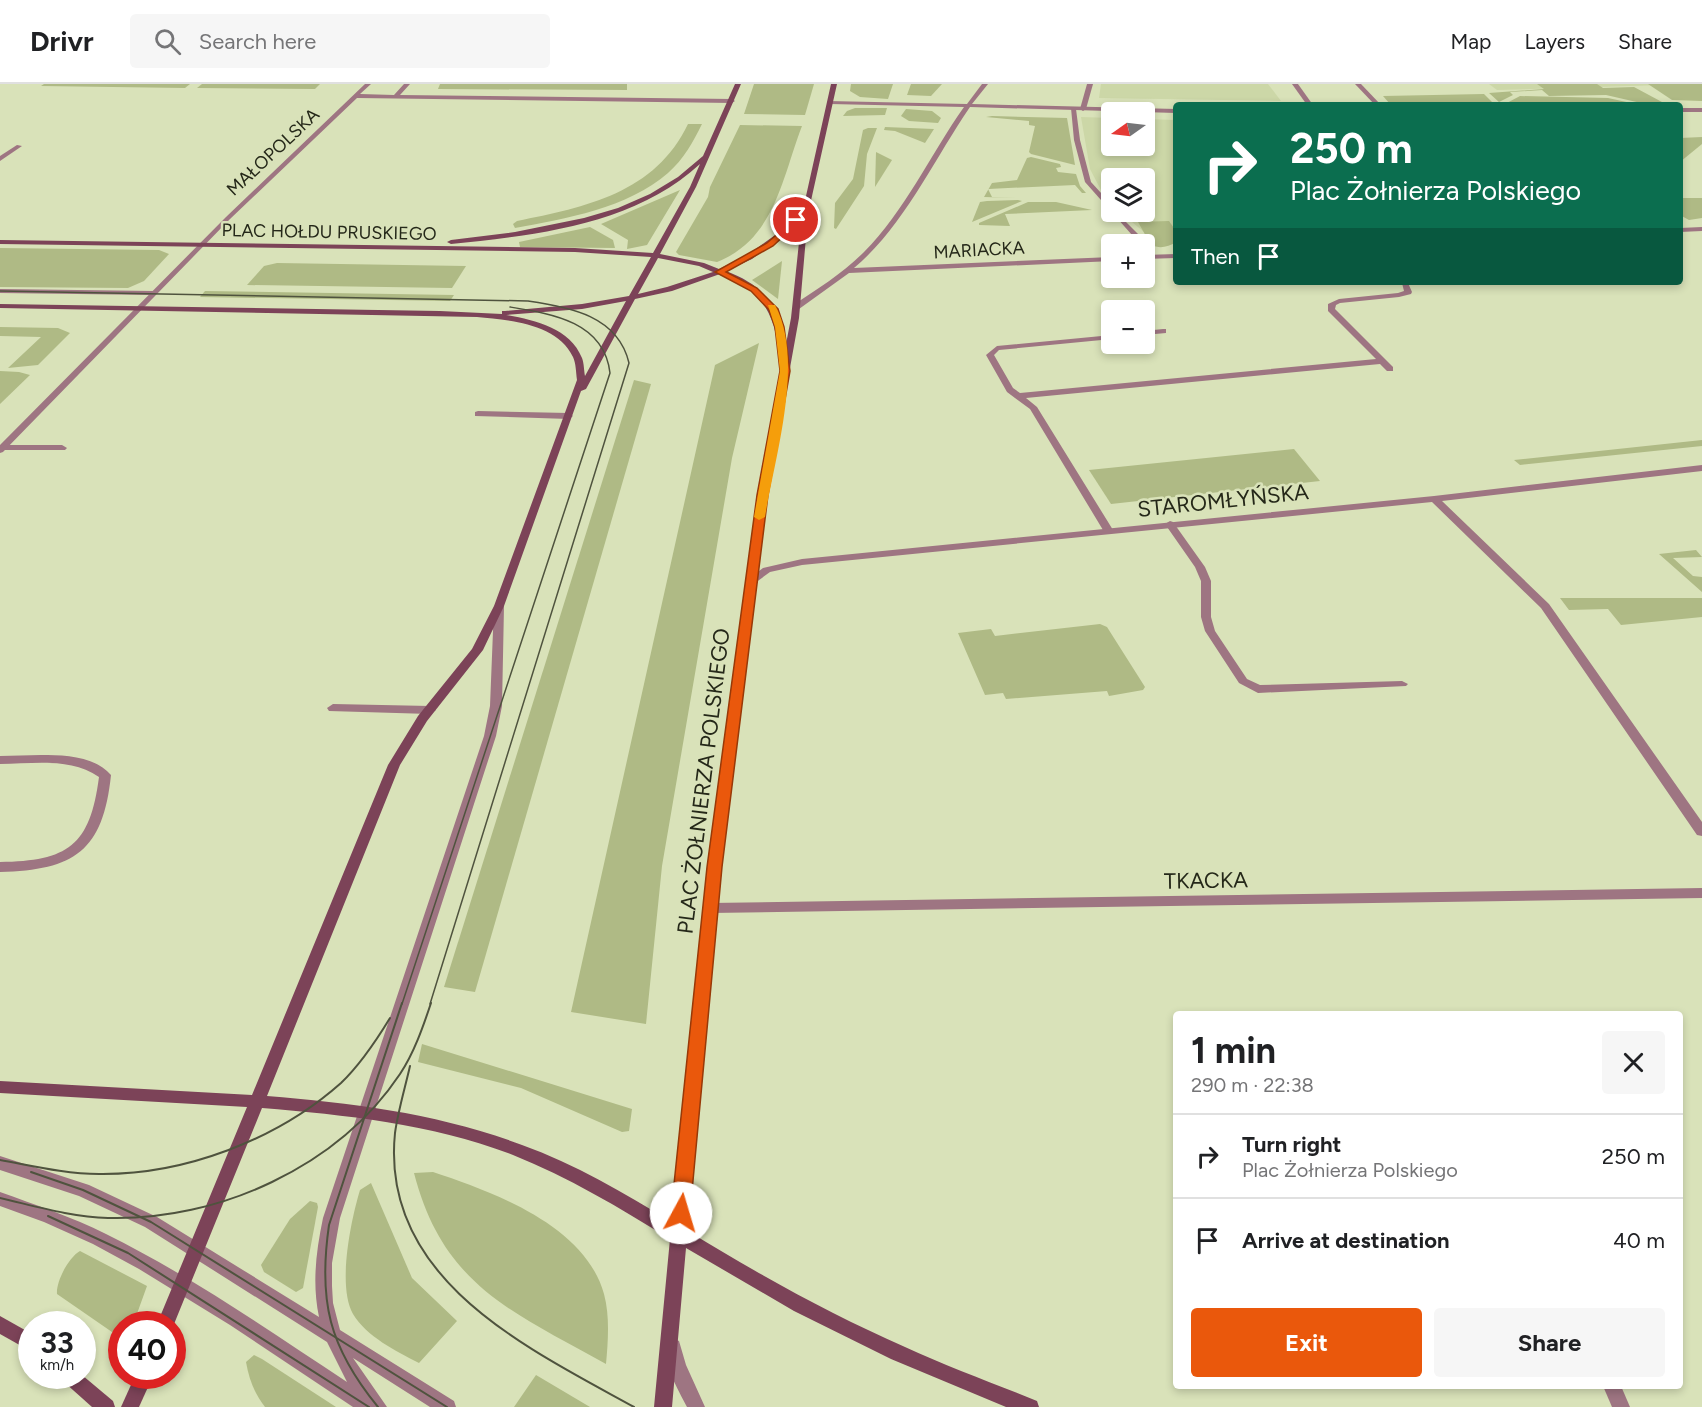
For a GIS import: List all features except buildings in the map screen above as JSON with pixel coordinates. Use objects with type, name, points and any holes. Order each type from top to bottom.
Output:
[{"type":"street","name":"MAŁOPOLSKA","points":[[202,245],[368,84]]},
{"type":"street","points":[[396,96],[407,84]]},
{"type":"street","points":[[571,411],[630,298],[657,256],[712,149],[738,84]]},
{"type":"street","points":[[0,306],[472,314],[568,309],[630,298],[719,272],[749,258],[782,236],[796,220],[809,195],[834,84]]},
{"type":"street","points":[[796,307],[847,271],[886,229],[967,105],[985,84]]},
{"type":"street","points":[[1083,109],[1090,84]]},
{"type":"street","points":[[1295,84],[1309,102]]},
{"type":"street","points":[[1359,84],[1375,102]]},
{"type":"street","points":[[356,96],[732,101]]},
{"type":"street","points":[[830,102],[1173,111]]},
{"type":"street","points":[[1073,109],[1077,140],[1088,182],[1101,198]]},
{"type":"street","points":[[1683,110],[1702,110]]},
{"type":"street","points":[[0,159],[19,146]]},
{"type":"street","points":[[375,247],[493,238],[584,220],[665,188],[690,172],[712,149]]},
{"type":"street","name":"PLAC ŻOŁNIERZA POLSKIEGO","points":[[663,1407],[710,908],[762,495],[796,307],[802,236],[809,195]]},
{"type":"street","points":[[1122,222],[1133,234]]},
{"type":"street","points":[[1683,230],[1702,229]]},
{"type":"street","name":"PLAC HOŁDU PRUSKIEGO","points":[[0,242],[375,247],[620,253],[657,256]]},
{"type":"street","name":"PLAC HOŁDU PRUSKIEGO","points":[[139,309],[202,245]]},
{"type":"street","name":"PLAC ŻOŁNIERZA POLSKIEGO","points":[[657,256],[719,272],[754,290],[773,309],[780,327],[785,371]]},
{"type":"street","points":[[1155,257],[1173,256]]},
{"type":"street","name":"MARIACKA","points":[[847,271],[1101,259]]},
{"type":"street","points":[[1390,369],[1331,309],[1332,304],[1339,301],[1399,295],[1408,292],[1405,285]]},
{"type":"street","points":[[0,291],[154,293]]},
{"type":"street","points":[[0,297],[147,300]]},
{"type":"street","points":[[1,449],[139,309]]},
{"type":"street","points":[[172,1311],[394,765],[411,734],[477,650],[499,606],[581,380],[581,364],[574,348],[557,334],[534,324],[507,318],[433,313]]},
{"type":"street","points":[[1155,332],[1163,331]]},
{"type":"street","points":[[1101,337],[997,348],[990,355],[1010,390],[1033,407],[1108,530]]},
{"type":"street","points":[[1018,396],[1382,361]]},
{"type":"street","points":[[478,414],[571,411]]},
{"type":"street","points":[[1,449],[62,448]]},
{"type":"street","name":"STAROMŁYŃSKA","points":[[751,581],[767,570],[802,562],[1434,499],[1702,468]]},
{"type":"street","points":[[1434,499],[1545,606],[1702,832]]},
{"type":"street","points":[[1170,524],[1200,567],[1206,581],[1206,617],[1210,631],[1249,687],[1258,689],[1402,684]]},
{"type":"street","points":[[378,1407],[350,1372],[333,1335],[323,1287],[324,1254],[333,1210],[368,1112],[402,1001],[490,736],[496,706],[499,606]]},
{"type":"street","points":[[333,708],[430,710]]},
{"type":"street","points":[[0,760],[62,760],[92,764],[105,775],[104,798],[79,848],[61,860],[44,865],[0,867]]},
{"type":"street","name":"TKACKA","points":[[710,908],[1702,893]]},
{"type":"street","points":[[0,1087],[256,1102],[368,1112],[428,1122],[520,1151],[621,1200],[765,1286],[850,1329],[926,1366],[1030,1407]]},
{"type":"street","points":[[0,1163],[55,1180],[111,1202],[197,1249],[447,1407]]},
{"type":"street","points":[[0,1199],[60,1220],[101,1239],[183,1286],[369,1407]]},
{"type":"street","points":[[672,1312],[672,1340],[677,1366],[696,1407]]},
{"type":"street","points":[[0,1324],[18,1335]]},
{"type":"street","points":[[85,1389],[106,1407]]},
{"type":"street","points":[[130,1407],[138,1389]]},
{"type":"street","points":[[1613,1389],[1621,1407]]},
{"type":"shaded area","points":[[44,84],[190,84],[185,88],[41,86]]},
{"type":"shaded area","points":[[202,84],[320,84],[315,89],[197,88]]},
{"type":"shaded area","points":[[440,84],[627,84],[627,90],[438,89]]},
{"type":"shaded area","points":[[754,84],[814,84],[805,115],[744,114]]},
{"type":"shaded area","points":[[851,84],[893,84],[888,99],[860,97],[850,91]]},
{"type":"shaded area","points":[[911,84],[942,84],[931,96],[907,95]]},
{"type":"shaded area","points":[[1101,84],[1268,84],[1281,101],[1099,98]]},
{"type":"shaded area","points":[[1489,84],[1696,84],[1497,90]]},
{"type":"shaded area","points":[[1537,84],[1597,84],[1603,88],[1634,87],[1662,102],[1637,102],[1606,95],[1549,96],[1542,90],[1510,92],[1513,95],[1499,102],[1489,93],[1544,89]]},
{"type":"shaded area","points":[[1648,84],[1702,84],[1702,101],[1672,100]]},
{"type":"shaded area","points":[[1484,94],[1492,102],[1388,102],[1383,96]]},
{"type":"shaded area","points":[[1520,96],[1608,98],[1626,102],[1509,102]]},
{"type":"shaded area","points":[[855,108],[887,108],[885,115],[843,116],[847,111]]},
{"type":"shaded area","points":[[906,109],[932,111],[941,118],[938,123],[909,121],[901,116]]},
{"type":"shaded area","points":[[986,117],[1067,118],[1075,165],[1031,154],[1029,152],[1035,126],[1029,125],[1029,121]]},
{"type":"shaded area","points":[[1081,117],[1101,118],[1101,156],[1155,156],[1155,119],[1173,120],[1173,241],[1155,242],[1155,234],[1145,234],[1132,222],[1155,222],[1155,168],[1101,168],[1101,190],[1090,169]]},
{"type":"shaded area","points":[[688,124],[702,124],[692,144],[679,162],[652,185],[634,195],[595,210],[515,228],[513,224],[517,221],[593,202],[638,181],[657,166],[674,147]]},
{"type":"shaded area","points":[[740,125],[802,126],[774,205],[752,238],[736,252],[717,262],[679,255],[676,252],[708,197],[710,187]]},
{"type":"shaded area","points":[[885,127],[934,129],[925,143],[895,131],[884,130]]},
{"type":"shaded area","points":[[877,128],[867,154],[864,186],[836,229],[834,228],[835,203],[853,179],[863,130]]},
{"type":"shaded area","points":[[1702,137],[1702,144],[1683,160],[1683,138]]},
{"type":"shaded area","points":[[876,152],[892,160],[875,187]]},
{"type":"shaded area","points":[[1031,157],[1060,164],[1061,167],[1056,168],[1058,172],[1076,174],[1080,186],[1086,193],[1082,193],[1075,185],[989,189],[992,183],[1017,180],[1027,158]]},
{"type":"shaded area","points":[[680,190],[647,245],[627,249],[628,240],[601,224]]},
{"type":"shaded area","points":[[988,190],[992,197],[1016,198],[984,197]]},
{"type":"shaded area","points":[[1683,198],[1702,198],[1702,218],[1689,220],[1683,217]]},
{"type":"shaded area","points":[[1022,201],[972,222],[980,202]]},
{"type":"shaded area","points":[[1028,202],[1056,202],[1092,210],[1005,214],[1010,226],[979,225],[979,223]]},
{"type":"shaded area","points":[[1169,221],[1173,227],[1173,243],[1155,246],[1155,234],[1145,234],[1138,222]]},
{"type":"shaded area","points":[[590,227],[613,240],[615,248],[520,247],[519,242]]},
{"type":"shaded area","points":[[0,248],[159,250],[169,254],[144,281],[128,288],[0,287]]},
{"type":"shaded area","points":[[782,261],[778,299],[752,280]]},
{"type":"shaded area","points":[[277,263],[466,266],[452,288],[247,285],[264,266]]},
{"type":"shaded area","points":[[205,291],[454,295],[450,301],[200,297]]},
{"type":"shaded area","points":[[0,327],[58,328],[70,333],[38,365],[8,368],[41,337],[0,336]]},
{"type":"shaded area","points":[[759,343],[732,458],[662,866],[646,1024],[571,1012],[715,365]]},
{"type":"shaded area","points":[[0,371],[30,375],[0,404]]},
{"type":"shaded area","points":[[634,380],[651,384],[475,992],[444,987]]},
{"type":"shaded area","points":[[1702,440],[1702,446],[1520,465],[1514,460]]},
{"type":"shaded area","points":[[1294,449],[1320,481],[1111,504],[1089,470]]},
{"type":"shaded area","points":[[1696,550],[1702,557],[1673,558],[1693,576],[1702,577],[1702,592],[1659,554]]},
{"type":"shaded area","points":[[1560,598],[1702,598],[1702,617],[1621,625],[1608,609],[1569,610]]},
{"type":"shaded area","points":[[1100,624],[1107,627],[1145,687],[1143,690],[1109,696],[1107,691],[1006,699],[1003,693],[985,695],[958,633],[991,629],[995,636]]},
{"type":"shaded area","points":[[422,1044],[632,1109],[629,1131],[622,1132],[521,1088],[418,1062]]},
{"type":"shaded area","points":[[433,1172],[508,1201],[557,1230],[578,1249],[594,1270],[606,1302],[608,1338],[606,1364],[512,1311],[463,1269],[443,1243],[427,1212],[414,1173]]},
{"type":"shaded area","points":[[371,1183],[412,1278],[457,1321],[419,1363],[383,1343],[366,1330],[353,1314],[348,1302],[347,1253],[353,1218],[360,1190]]},
{"type":"shaded area","points":[[310,1201],[317,1203],[318,1207],[303,1288],[296,1292],[264,1272],[261,1265],[290,1219]]},
{"type":"shaded area","points":[[80,1251],[147,1286],[138,1311],[108,1311],[108,1329],[96,1321],[96,1311],[82,1311],[57,1294],[64,1270]]},
{"type":"shaded area","points":[[254,1355],[336,1407],[265,1407],[255,1391],[247,1368],[246,1362]]},
{"type":"shaded area","points":[[536,1375],[590,1407],[514,1407]]},
{"type":"tram line","points":[[0,291],[528,301],[576,311],[590,317],[603,324],[623,347],[629,363],[430,1004]]},
{"type":"tram line","points":[[402,1004],[610,373],[606,356],[598,342],[587,332],[559,318],[510,307]]},
{"type":"tram line","points":[[365,1116],[402,1003]]},
{"type":"tram line","points":[[365,1116],[405,1066],[418,1040],[431,1003]]},
{"type":"tram line","points":[[0,1160],[74,1173],[131,1173],[196,1161],[228,1150],[288,1121],[341,1083],[368,1052],[390,1018]]},
{"type":"tram line","points":[[410,1066],[395,1133],[397,1184],[411,1229],[436,1268],[469,1303],[507,1333],[549,1360],[634,1407]]},
{"type":"tram line","points":[[139,1217],[191,1210],[232,1198],[272,1182],[309,1161],[344,1136],[365,1116]]},
{"type":"tram line","points":[[336,1338],[331,1322],[325,1277],[329,1225],[365,1116]]},
{"type":"tram line","points":[[31,1172],[83,1190],[139,1217]]},
{"type":"tram line","points":[[0,1198],[80,1216],[139,1217]]},
{"type":"tram line","points":[[48,1216],[128,1253],[369,1407]]},
{"type":"tram line","points":[[139,1217],[336,1338]]},
{"type":"tram line","points":[[336,1338],[447,1407]]},
{"type":"tram line","points":[[336,1338],[348,1364],[378,1407]]},
{"type":"slow traffic","points":[[759,517],[785,371],[780,327],[771,306]]},
{"type":"route","points":[[681,1213],[715,867],[762,495],[785,371],[782,337],[773,309],[754,290],[719,272],[740,263],[770,245],[782,236],[796,220]]}]
